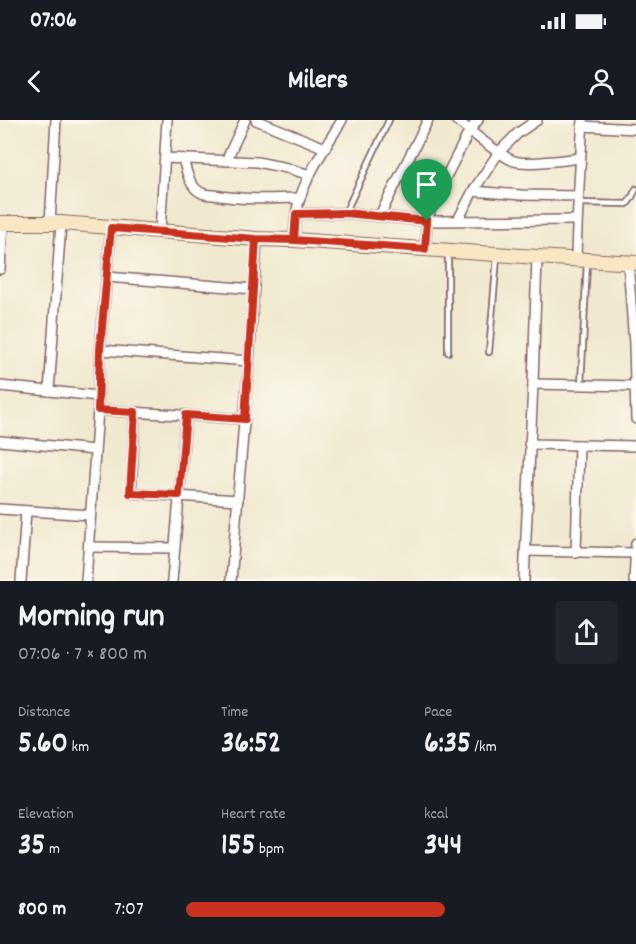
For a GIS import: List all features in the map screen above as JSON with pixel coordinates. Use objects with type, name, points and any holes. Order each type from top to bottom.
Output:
[{"type":"street","points":[[50,391],[56,223],[56,120]]},
{"type":"street","points":[[160,232],[167,120]]},
{"type":"street","points":[[226,161],[245,120]]},
{"type":"street","points":[[256,120],[325,148]]},
{"type":"street","points":[[294,240],[300,198],[310,175],[342,120]]},
{"type":"street","points":[[380,215],[428,120]]},
{"type":"street","points":[[456,120],[514,161],[558,161],[580,158]]},
{"type":"street","points":[[425,249],[427,221],[433,202],[470,130],[478,120]]},
{"type":"street","points":[[458,220],[499,152],[518,133],[537,120]]},
{"type":"street","points":[[582,259],[577,220],[582,123],[632,126]]},
{"type":"street","points":[[165,158],[257,162],[310,175]]},
{"type":"street","points":[[183,159],[194,186],[200,192],[225,197],[300,198]]},
{"type":"street","points":[[474,191],[579,200]]},
{"type":"street","points":[[296,214],[345,213],[427,221],[577,220]]},
{"type":"street","points":[[0,269],[1,223],[56,223],[256,239],[632,262],[636,419]]},
{"type":"street","points":[[86,581],[100,350],[111,228]]},
{"type":"street","points":[[231,581],[245,419],[256,239]]},
{"type":"street","points":[[524,581],[537,257]]},
{"type":"street","points":[[107,277],[253,289]]},
{"type":"street","points":[[100,350],[249,361]]},
{"type":"street","points":[[533,384],[635,386]]},
{"type":"street","points":[[0,386],[98,396]]},
{"type":"street","points":[[98,410],[245,419]]},
{"type":"street","points":[[135,412],[130,493],[238,500]]},
{"type":"street","points":[[172,581],[186,415]]},
{"type":"street","points":[[0,441],[94,450]]},
{"type":"street","points":[[529,444],[636,446]]},
{"type":"street","points":[[576,553],[579,445]]},
{"type":"street","points":[[0,509],[90,515]]},
{"type":"street","points":[[21,581],[26,511]]},
{"type":"street","points":[[89,547],[175,548]]},
{"type":"street","points":[[525,551],[576,553],[635,548],[634,581]]},
{"type":"lane","points":[[345,213],[389,120]]},
{"type":"lane","points":[[579,200],[627,204],[636,189]]},
{"type":"lane","points":[[448,251],[448,352]]},
{"type":"lane","points":[[489,352],[498,254]]},
{"type":"lane","points":[[581,385],[582,259]]},
{"type":"route","points":[[345,213],[427,221],[425,249],[256,239],[245,419],[186,415],[179,495],[130,493],[135,412],[98,410],[100,350],[111,228],[294,240],[296,214],[345,213]]}]
